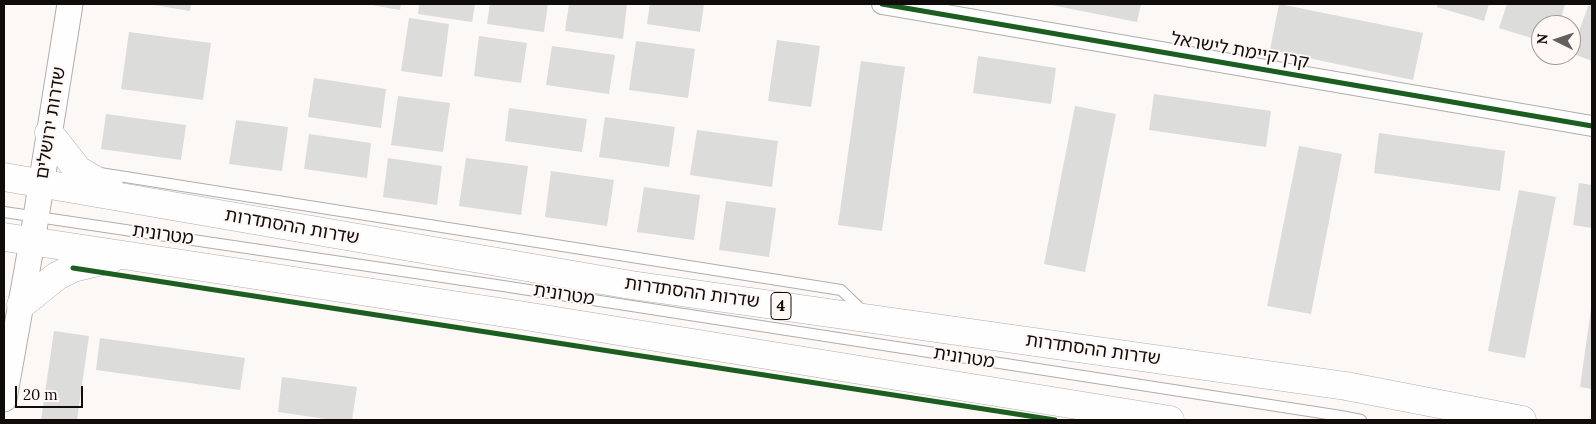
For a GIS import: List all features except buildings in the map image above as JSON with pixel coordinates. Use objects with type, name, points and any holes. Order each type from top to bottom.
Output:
[{"type":"highway","points":[[49,132],[78,170],[127,198]]},
{"type":"highway","name":"4","points":[[4,177],[41,183]]},
{"type":"highway","name":"שדרות ההסתדרות","points":[[41,183],[127,198],[233,209],[630,284],[1346,386],[1522,420]]},
{"type":"highway","points":[[4,237],[34,229],[126,256],[528,316],[1170,420]]},
{"type":"highway","points":[[21,305],[57,276],[73,268],[126,256]]},
{"type":"street","name":"שדרות ירושלים","points":[[4,398],[34,229],[70,4]]},
{"type":"street","name":"קרן קיימת לישראל","points":[[882,4],[1592,126]]},
{"type":"lane","points":[[78,170],[842,290],[871,319]]},
{"type":"lane","points":[[233,209],[272,200]]},
{"type":"lane","name":"מטרונית","points":[[4,212],[34,229],[513,287],[1361,420]]},
{"type":"cycle path","points":[[882,4],[1592,126]]},
{"type":"cycle path","points":[[73,268],[1055,420]]}]
